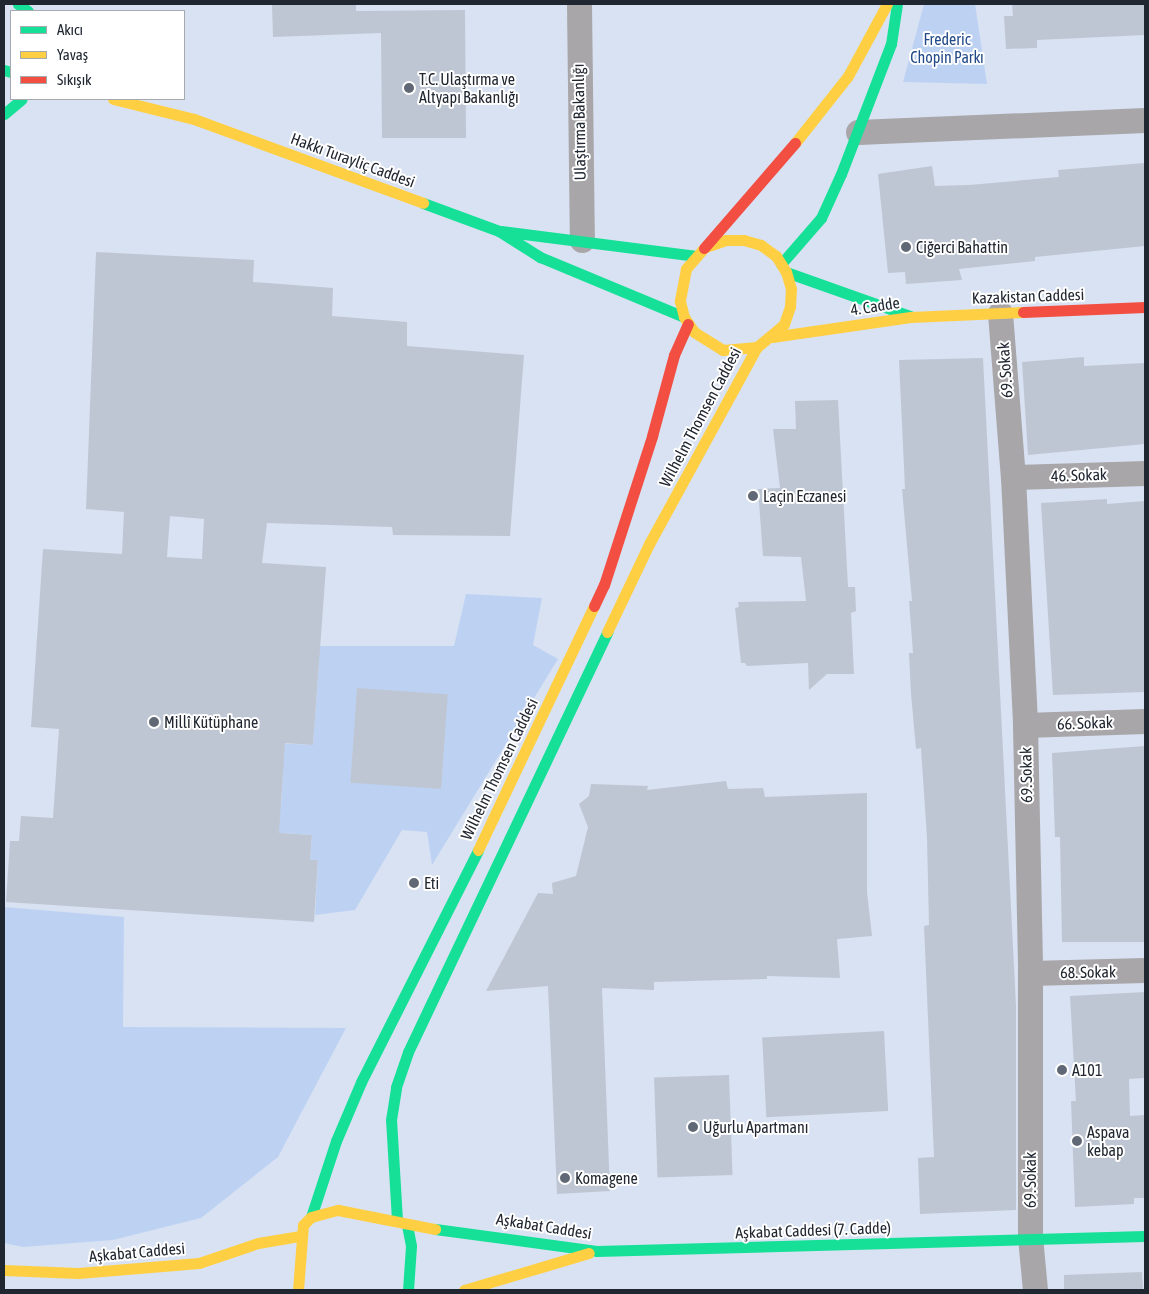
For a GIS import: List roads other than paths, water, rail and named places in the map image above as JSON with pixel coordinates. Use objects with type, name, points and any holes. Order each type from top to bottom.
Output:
[{"type":"main road","points":[[709,246],[726,240],[744,240],[762,245],[784,268],[791,289],[790,307],[784,324],[772,337],[757,347],[740,351],[723,350],[707,343],[686,320],[681,285],[696,256],[709,246],[827,106],[848,76],[887,4]]},
{"type":"main road","points":[[784,268],[821,218],[858,132],[891,44],[897,4]]},
{"type":"main road","points":[[4,114],[21,100]]},
{"type":"main road","name":"Hakkı Turayliç Caddesi","points":[[116,100],[194,119],[500,231],[540,257],[686,320]]},
{"type":"main road","name":"Hakkı Turayliç Caddesi","points":[[160,100],[194,119]]},
{"type":"main road","name":"Hakkı Turayliç Caddesi","points":[[500,231],[696,256]]},
{"type":"main road","name":"4. Cadde","points":[[784,268],[911,317]]},
{"type":"main road","name":"Kazakistan Caddesi","points":[[911,317],[1145,307]]},
{"type":"main road","name":"4. Cadde","points":[[772,337],[911,317]]},
{"type":"main road","name":"Wilhelm Thomsen Caddesi","points":[[300,1236],[303,1225],[311,1217],[336,1141],[360,1082],[469,868],[604,584],[652,436],[674,355],[686,320]]},
{"type":"main road","name":"Wilhelm Thomsen Caddesi","points":[[408,1290],[411,1246],[402,1222],[391,1120],[396,1087],[408,1052],[650,544],[757,347]]},
{"type":"main road","name":"Aşkabat Caddesi","points":[[311,1217],[338,1210],[402,1222],[598,1251]]},
{"type":"main road","points":[[298,1290],[300,1236]]},
{"type":"main road","name":"Aşkabat Caddesi","points":[[4,1270],[78,1273],[199,1263],[258,1243],[300,1236]]},
{"type":"main road","points":[[1030,1238],[1145,1236]]},
{"type":"main road","name":"Aşkabat Caddesi (7. Cadde)","points":[[598,1251],[800,1248],[1030,1238]]},
{"type":"main road","name":"Aşkabat Caddesi","points":[[464,1290],[598,1251]]},
{"type":"street","name":"Ulaştırma Bakanlığı","points":[[579,4],[582,240]]},
{"type":"street","points":[[858,132],[1145,120]]},
{"type":"street","name":"69. Sokak","points":[[1000,313],[1013,477],[1024,725],[1030,973],[1030,1238],[1035,1290]]},
{"type":"street","name":"46. Sokak","points":[[1013,477],[1145,473]]},
{"type":"street","name":"66. Sokak","points":[[1024,725],[1145,721]]},
{"type":"street","name":"68. Sokak","points":[[1030,973],[1145,970]]},
{"type":"place","name":"T.C. Ulaştırma ve Altyapı Bakanlığı","points":[[409,88]]},
{"type":"place","name":"Ciğerci Bahattin","points":[[906,247]]},
{"type":"place","name":"Laçin Eczanesi","points":[[753,496]]},
{"type":"place","name":"Millî Kütüphane","points":[[154,722]]},
{"type":"place","name":"Eti","points":[[414,883]]},
{"type":"place","name":"A101","points":[[1062,1070]]},
{"type":"place","name":"Uğurlu Apartmanı","points":[[693,1127]]},
{"type":"place","name":"Aspava kebap","points":[[1077,1141]]},
{"type":"place","name":"Komagene","points":[[565,1178]]},
{"type":"park label","name":"Frederic Chopin Parkı","points":[[947,48]]}]
